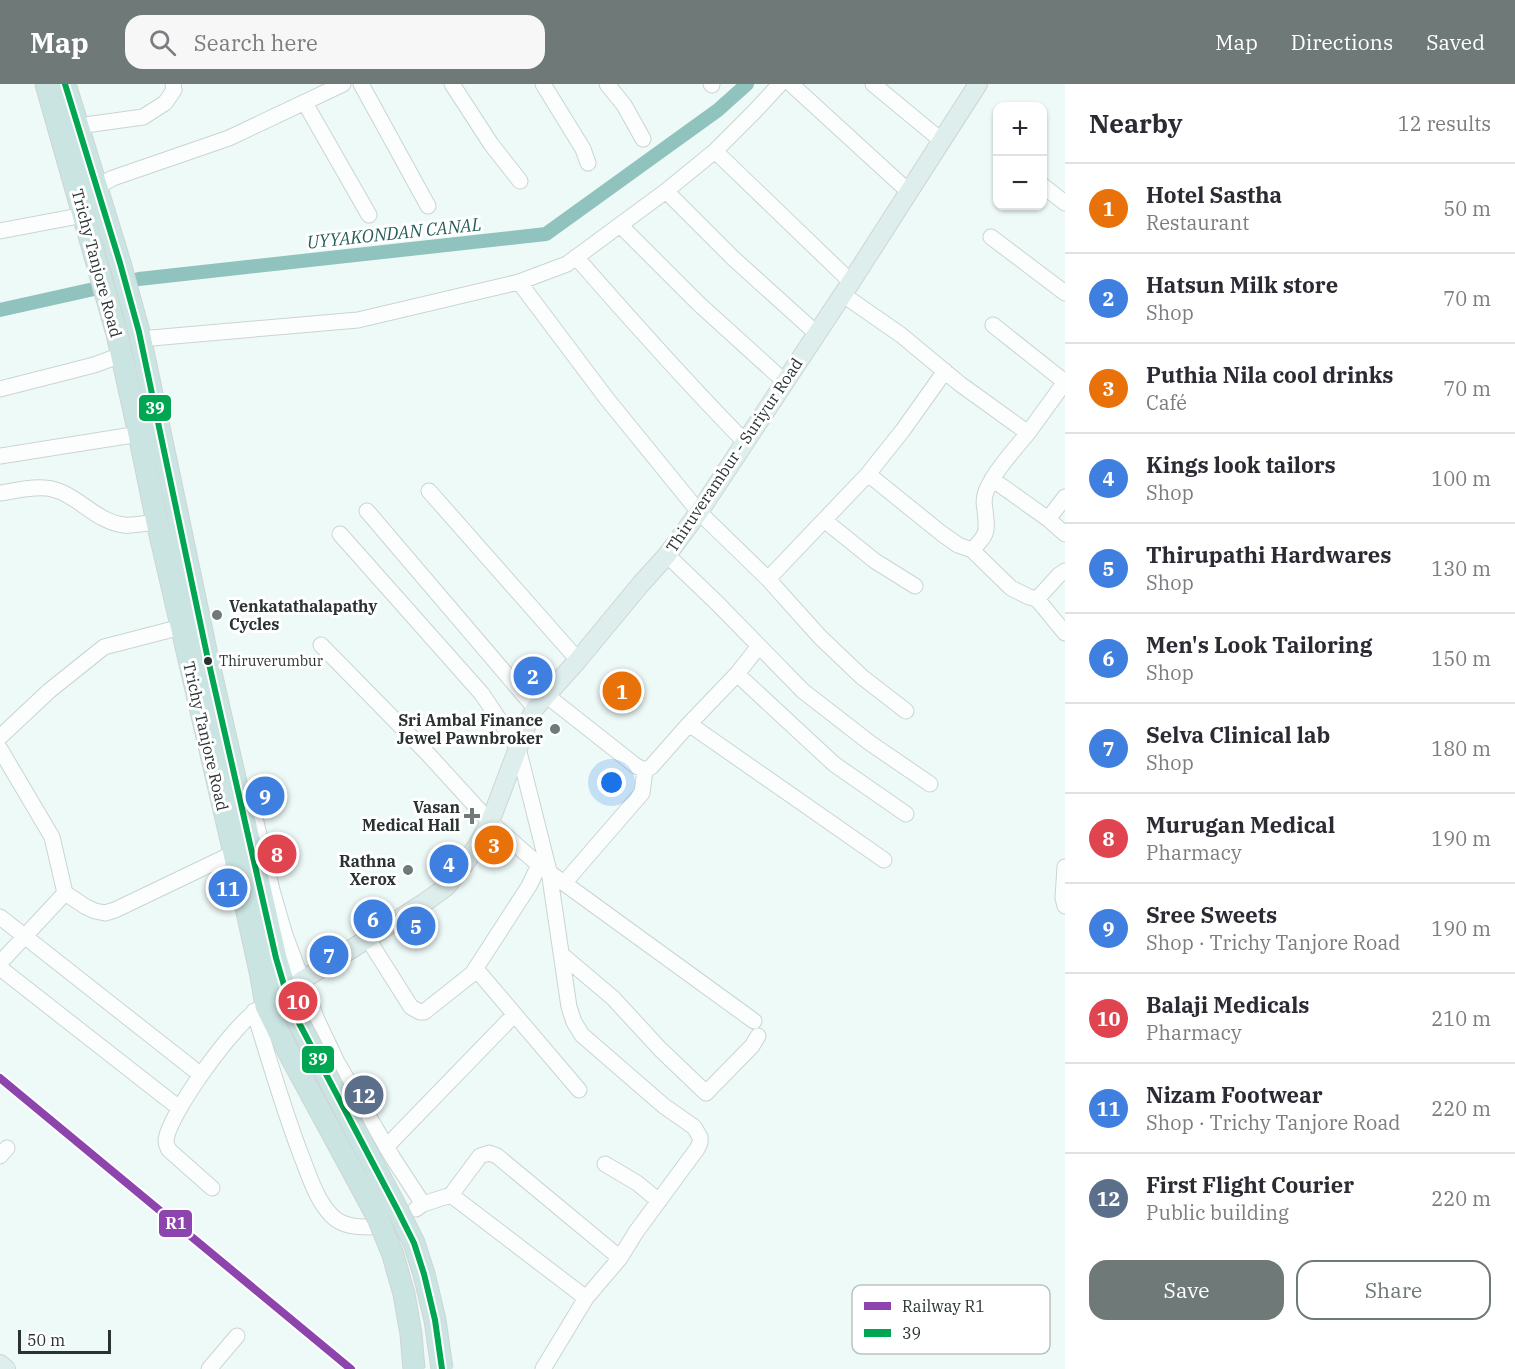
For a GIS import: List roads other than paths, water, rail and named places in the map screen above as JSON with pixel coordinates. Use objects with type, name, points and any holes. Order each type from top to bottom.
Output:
[{"type":"highway","name":"Trichy Tanjore Road","points":[[46,84],[119,345],[261,976],[260,1008],[291,1057],[382,1227],[404,1294],[414,1369]]},
{"type":"highway","name":"Trichy Tanjore Road","points":[[65,84],[140,335],[204,644],[276,958],[298,1021],[414,1243],[432,1308],[442,1369]]},
{"type":"main road","name":"Thiruverambur - Suriyur Road","points":[[301,981],[424,903],[446,887],[463,866],[490,822],[518,748],[540,702],[667,555],[699,512],[978,84]]},
{"type":"main road","points":[[119,345],[140,335]]},
{"type":"main road","points":[[0,1364],[6,1369]]},
{"type":"street","points":[[78,126],[143,117],[165,103],[174,90],[173,84]]},
{"type":"street","points":[[96,187],[113,178],[229,138],[343,84]]},
{"type":"street","points":[[361,84],[428,206]]},
{"type":"street","points":[[452,84],[491,144],[520,181]]},
{"type":"street","points":[[543,84],[583,149],[588,163]]},
{"type":"street","points":[[607,84],[624,105],[643,139]]},
{"type":"street","points":[[140,335],[358,320],[519,282],[567,264],[666,191],[715,151],[780,84]]},
{"type":"street","points":[[791,84],[908,191]]},
{"type":"street","points":[[873,84],[942,141]]},
{"type":"street","points":[[305,103],[369,215]]},
{"type":"street","points":[[715,151],[846,288],[952,376],[1028,433]]},
{"type":"street","points":[[1047,189],[1065,203]]},
{"type":"street","points":[[666,191],[734,259],[816,333]]},
{"type":"street","points":[[0,231],[84,215]]},
{"type":"street","points":[[620,225],[699,304],[785,382]]},
{"type":"street","points":[[991,237],[1065,293]]},
{"type":"street","points":[[576,257],[638,329],[745,442]]},
{"type":"street","points":[[519,282],[607,399],[699,512],[773,574],[820,637],[862,677],[906,711]]},
{"type":"street","points":[[972,550],[982,540],[987,530],[984,496],[992,479],[1065,382],[993,325]]},
{"type":"street","points":[[0,389],[94,365],[119,345]]},
{"type":"street","points":[[773,574],[868,474],[903,430],[952,376]]},
{"type":"street","points":[[0,456],[139,434]]},
{"type":"street","points":[[868,474],[941,533],[958,545],[972,550],[1011,588],[1037,599],[1065,633]]},
{"type":"street","points":[[992,479],[1065,534]]},
{"type":"street","points":[[0,493],[51,489],[62,493],[109,521],[124,525],[157,522]]},
{"type":"street","points":[[429,491],[578,660]]},
{"type":"street","points":[[1048,519],[1065,497]]},
{"type":"street","points":[[367,511],[540,702],[645,770]]},
{"type":"street","points":[[824,520],[875,561],[915,586]]},
{"type":"street","points":[[340,534],[482,694],[518,748],[561,954],[569,1007],[574,1022],[582,1035],[664,1106],[694,1127],[700,1137],[697,1149],[620,1258],[586,1298],[543,1369]]},
{"type":"street","points":[[667,555],[803,692],[870,743],[930,784]]},
{"type":"street","points":[[1037,599],[1065,571]]},
{"type":"street","points":[[0,736],[49,691],[105,647],[181,627]]},
{"type":"street","points":[[321,645],[428,754],[490,822],[544,868],[756,1029],[752,1046],[706,1093],[660,1049],[613,998],[561,954]]},
{"type":"street","points":[[645,770],[651,767],[737,674],[759,646]]},
{"type":"street","points":[[737,674],[834,764],[906,814]]},
{"type":"street","points":[[689,724],[884,860]]},
{"type":"street","points":[[0,749],[52,837],[65,893],[86,908],[105,913],[115,910],[234,853]]},
{"type":"street","points":[[565,882],[642,794],[645,770]]},
{"type":"street","points":[[240,802],[255,818],[272,890],[316,1020],[337,1062],[420,1206],[451,1195],[480,1156],[489,1153],[497,1156],[620,1258]]},
{"type":"street","points":[[1065,867],[1063,898],[1065,906]]},
{"type":"street","points":[[368,939],[411,1006],[420,1012],[427,1011],[472,974],[529,886],[544,868]]},
{"type":"street","points":[[65,893],[0,966],[179,1108]]},
{"type":"street","points":[[0,917],[201,1075]]},
{"type":"street","points":[[476,969],[579,1090]]},
{"type":"street","points":[[212,1188],[169,1150],[166,1144],[167,1136],[179,1108],[201,1075],[238,1027],[260,1008],[292,1130],[322,1204],[333,1217],[346,1225],[370,1227]]},
{"type":"street","points":[[386,1147],[514,1015]]},
{"type":"street","points":[[605,1164],[637,1183],[659,1200]]},
{"type":"street","points":[[451,1195],[586,1298]]},
{"type":"street","points":[[209,1369],[237,1336]]},
{"type":"waterway","name":"UYYAKONDAN CANAL","points":[[0,310],[139,279],[546,234],[718,110],[747,84]]},
{"type":"rail line","name":"R1","points":[[0,1078],[351,1369]]},
{"type":"place","name":"Venkatathalapathy Cycles","points":[[217,615]]},
{"type":"place","name":"Thiruverumbur","points":[[208,661]]},
{"type":"place","name":"Hatsun Milk store","points":[[533,676]]},
{"type":"place","name":"Hotel Sastha","points":[[622,691]]},
{"type":"place","name":"Sri Ambal Finance Jewel Pawnbroker","points":[[555,729]]},
{"type":"place","name":"Sree Sweets","points":[[265,796]]},
{"type":"place","name":"Vasan Medical Hall","points":[[472,816]]},
{"type":"place","name":"Puthia Nila cool drinks","points":[[494,845]]},
{"type":"place","name":"Murugan Medical","points":[[277,854]]},
{"type":"place","name":"Kings look tailors","points":[[449,864]]},
{"type":"place","name":"Rathna Xerox","points":[[408,870]]},
{"type":"place","name":"Nizam Footwear","points":[[228,888]]},
{"type":"place","name":"Men's Look Tailoring","points":[[373,919]]},
{"type":"place","name":"Thirupathi Hardwares","points":[[416,926]]},
{"type":"place","name":"Selva Clinical lab","points":[[329,955]]},
{"type":"place","name":"Balaji Medicals","points":[[298,1001]]},
{"type":"place","name":"First Flight Courier","points":[[364,1095]]}]
